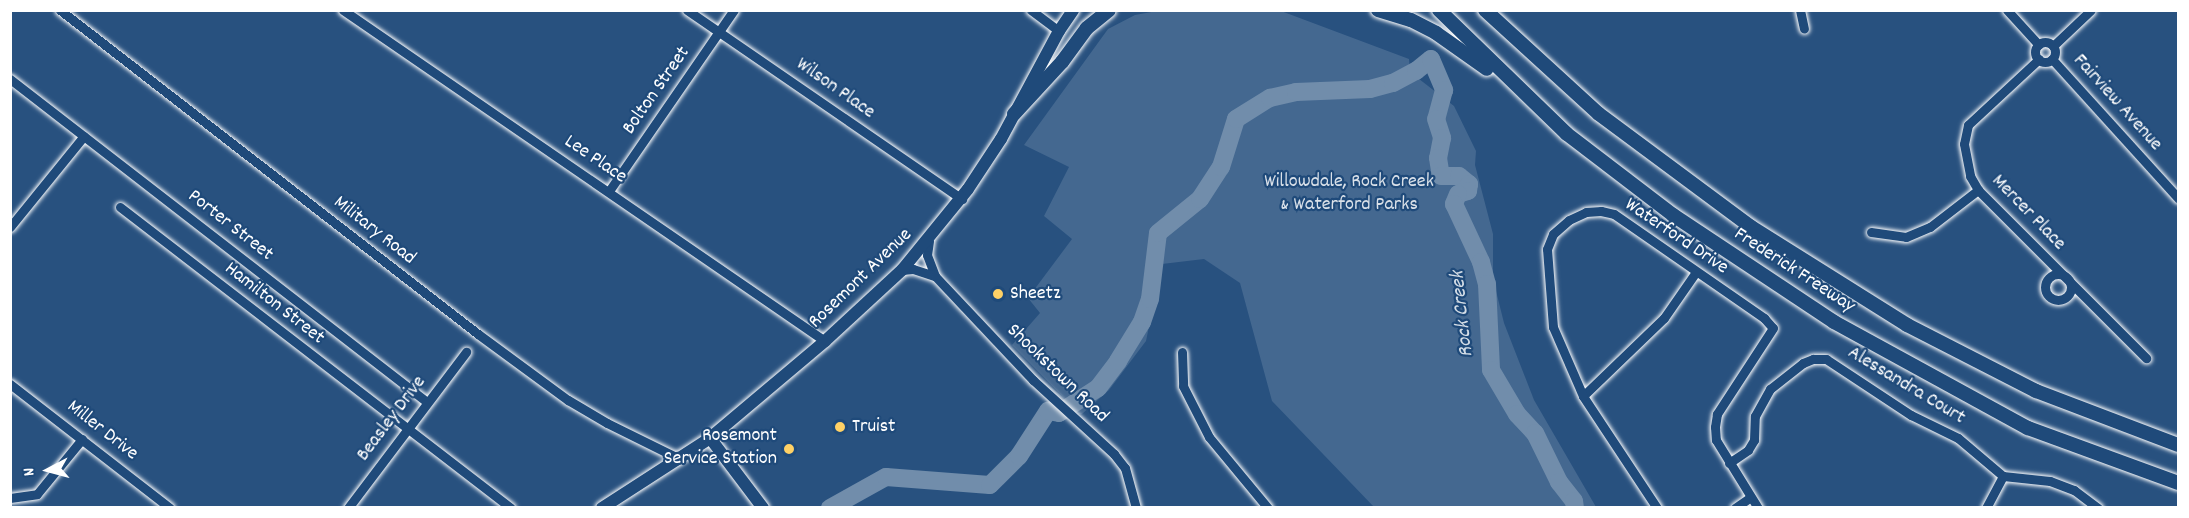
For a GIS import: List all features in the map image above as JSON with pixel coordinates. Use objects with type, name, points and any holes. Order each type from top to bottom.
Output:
[{"type":"highway","points":[[1014,114],[1062,63],[1087,28],[1109,10]]},
{"type":"highway","points":[[1378,10],[1411,20],[1450,41],[1567,134]]},
{"type":"highway","name":"Frederick Freeway","points":[[1439,10],[1567,134],[1672,215],[1834,322],[2028,428],[2178,483]]},
{"type":"highway","name":"Frederick Freeway","points":[[1485,10],[1599,114],[1751,227],[1790,252],[1907,325],[2036,391],[2178,445]]},
{"type":"main road","name":"Rosemont Avenue","points":[[602,507],[710,438],[825,341],[902,270],[929,241],[962,199],[1014,114],[1059,31],[1074,10]]},
{"type":"main road","points":[[710,438],[763,507]]},
{"type":"street","name":"Military Road","points":[[60,10],[478,334],[568,400],[607,423],[680,459]]},
{"type":"street","name":"Lee Place","points":[[343,10],[825,341]]},
{"type":"street","name":"Wilson Place","points":[[687,10],[962,199]]},
{"type":"street","name":"Bolton Street","points":[[609,191],[734,10]]},
{"type":"street","points":[[1031,10],[1059,31]]},
{"type":"street","points":[[1800,10],[1804,29]]},
{"type":"street","points":[[2007,10],[2039,45]]},
{"type":"street","points":[[2053,46],[2091,10]]},
{"type":"street","points":[[2045,42],[2053,46],[2055,51],[2052,59],[2047,62],[2039,59],[2036,53],[2039,45],[2045,42]]},
{"type":"street","name":"Mercer Place","points":[[2039,59],[1968,125],[1964,144],[1970,176],[1978,190],[2146,358]]},
{"type":"street","name":"Fairview Avenue","points":[[2052,59],[2178,198]]},
{"type":"street","name":"Porter Street","points":[[10,79],[427,402]]},
{"type":"street","points":[[10,227],[84,136]]},
{"type":"street","points":[[1871,232],[1906,237],[1930,227],[1978,190]]},
{"type":"street","name":"Hamilton Street","points":[[120,207],[406,430],[511,507]]},
{"type":"street","name":"Waterford Drive","points":[[1656,507],[1583,396],[1553,327],[1547,249],[1553,234],[1569,220],[1586,212],[1601,211],[1614,214],[1764,318],[1773,328],[1717,414],[1716,440],[1758,507]]},
{"type":"street","name":"Shookstown Road","points":[[929,241],[927,255],[935,276],[1033,381],[1114,454],[1125,468],[1136,507]]},
{"type":"street","points":[[902,270],[913,268],[935,276]]},
{"type":"street","points":[[1583,396],[1664,318],[1696,272]]},
{"type":"street","name":"Beasley Drive","points":[[348,507],[466,352]]},
{"type":"street","points":[[1182,352],[1182,386],[1209,437],[1268,507]]},
{"type":"street","name":"Alessandra Court","points":[[1729,463],[1748,450],[1754,440],[1755,416],[1770,389],[1803,363],[1813,359],[1826,359],[1911,415],[1958,438],[2003,476]]},
{"type":"street","name":"Miller Drive","points":[[10,384],[170,507]]},
{"type":"street","points":[[10,498],[31,496],[41,489],[82,438]]},
{"type":"street","points":[[1986,507],[2003,476],[2050,481],[2074,490],[2098,507]]},
{"type":"street","points":[[31,496],[31,507]]},
{"type":"street","points":[[1735,507],[1751,497]]},
{"type":"green space","name":"Willowdale, Rock Creek & Waterford Parks","points":[[1157,11],[1281,11],[1409,59],[1410,72],[1454,106],[1476,151],[1475,165],[1493,234],[1493,279],[1504,323],[1534,400],[1596,507],[1374,507],[1272,401],[1240,283],[1204,259],[1162,264],[1146,341],[1109,390],[1082,414],[1072,415],[1007,352],[1063,397],[1012,345],[1040,313],[1028,298],[1072,239],[1044,216],[1069,167],[1024,145],[1108,29],[1135,15]]},
{"type":"waterway","name":"Rock Creek","points":[[830,508],[886,477],[990,485],[1019,456],[1048,411],[1059,413],[1098,388],[1118,361],[1142,322],[1150,299],[1158,233],[1200,199],[1221,167],[1236,119],[1270,98],[1296,92],[1370,89],[1393,83],[1416,71],[1431,59],[1444,90],[1436,119],[1442,138],[1438,158],[1441,176],[1459,176],[1469,184],[1468,191],[1458,194],[1454,204],[1481,262],[1487,284],[1491,370],[1517,414],[1535,433],[1559,482],[1574,501],[1575,508]]},
{"type":"place","name":"Sheetz","points":[[998,294]]},
{"type":"place","name":"Truist","points":[[840,427]]},
{"type":"place","name":"Rosemont Service Station","points":[[789,449]]}]
